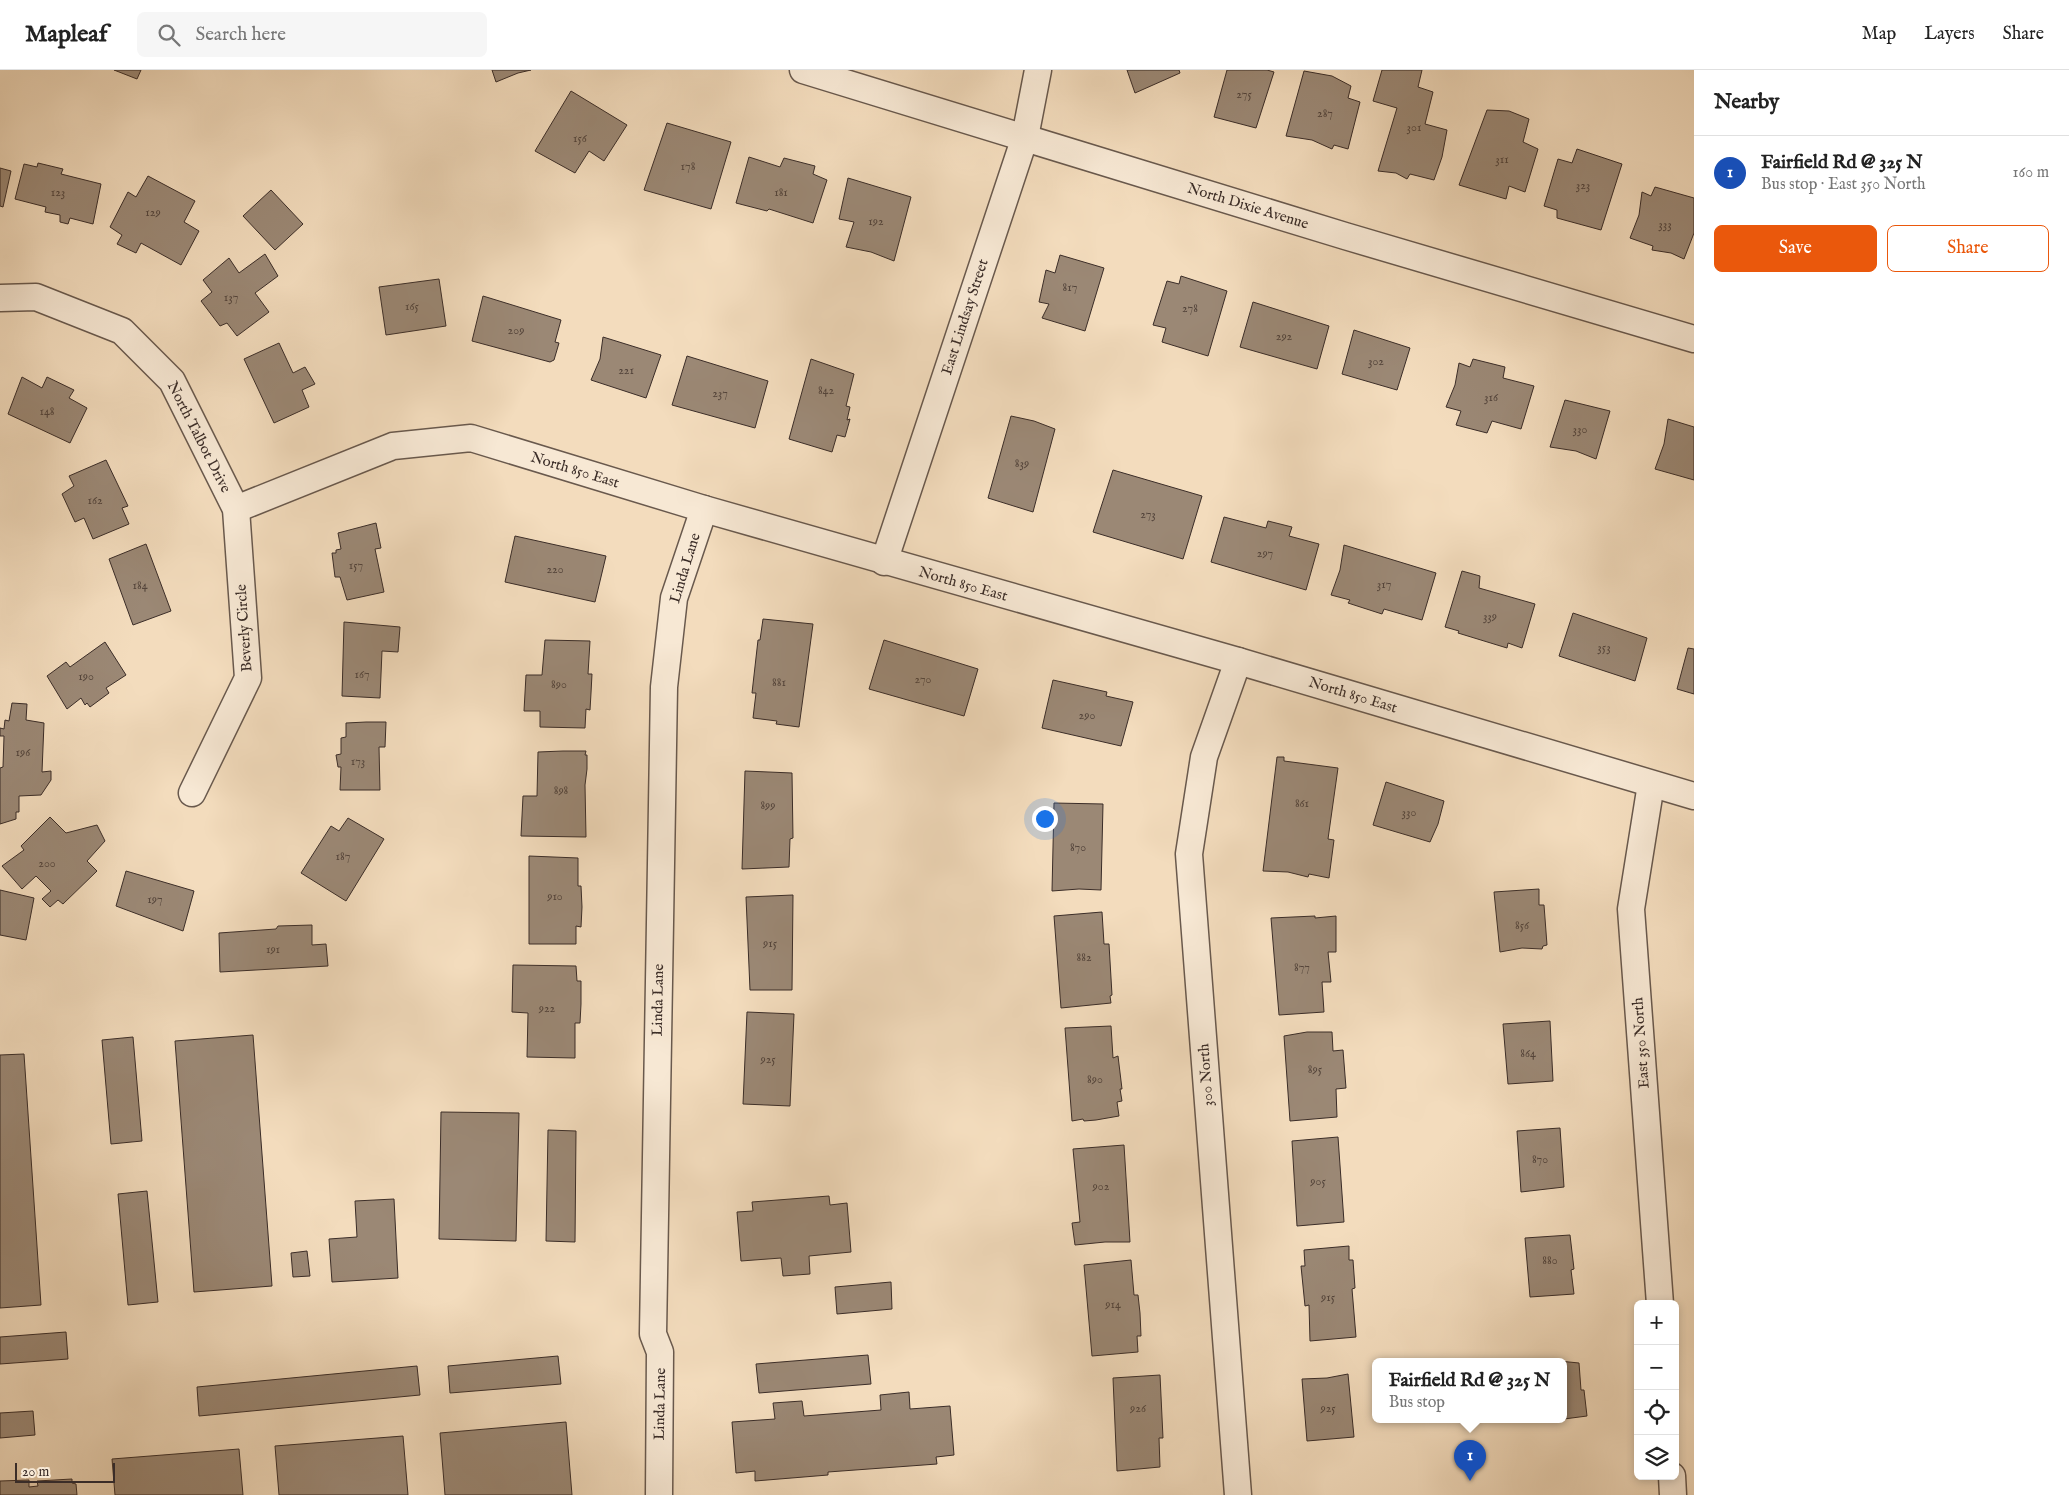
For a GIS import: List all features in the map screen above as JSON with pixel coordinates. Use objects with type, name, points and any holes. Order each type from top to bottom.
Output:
[{"type":"street","name":"North Dixie Avenue","points":[[803,70],[1345,236],[1694,339]]},
{"type":"street","name":"East Lindsay Street","points":[[884,562],[1024,137],[1038,70]]},
{"type":"street","name":"North Talbot Drive","points":[[0,298],[36,297],[122,331],[172,381],[236,509]]},
{"type":"street","name":"North 850 East","points":[[236,509],[393,446],[471,438],[884,562],[1238,661],[1694,796]]},
{"type":"street","name":"Beverly Circle","points":[[192,793],[248,678],[236,509]]},
{"type":"street","name":"Linda Lane","points":[[659,1495],[660,1352],[653,1334],[664,687],[674,598],[704,509]]},
{"type":"street","name":"300 North","points":[[1238,661],[1204,757],[1189,854],[1238,1495]]},
{"type":"street","name":"East 350 North","points":[[1651,784],[1631,910],[1660,1300]]},
{"type":"street","points":[[1672,1480],[1674,1495]]},
{"type":"building","points":[[114,70],[141,70],[137,79]]},
{"type":"building","points":[[492,70],[531,70],[496,82]]},
{"type":"building","points":[[1127,70],[1179,70],[1180,73],[1135,93]]},
{"type":"building","points":[[1227,70],[1267,70],[1274,72],[1256,128],[1214,117]]},
{"type":"building","points":[[1382,70],[1422,70],[1418,87],[1433,92],[1425,124],[1447,130],[1442,157],[1434,180],[1410,174],[1407,179],[1396,173],[1378,171],[1397,108],[1373,101]]},
{"type":"building","points":[[1304,71],[1332,76],[1351,86],[1348,98],[1360,102],[1348,149],[1334,145],[1332,149],[1312,140],[1286,136]]},
{"type":"building","points":[[571,91],[627,125],[604,161],[589,151],[575,173],[535,151]]},
{"type":"building","points":[[1487,110],[1509,111],[1529,119],[1523,142],[1538,149],[1525,192],[1509,186],[1506,199],[1459,185]]},
{"type":"building","points":[[667,123],[731,142],[711,209],[644,190]]},
{"type":"building","points":[[1577,149],[1622,164],[1601,230],[1557,218],[1557,210],[1544,206],[1558,159],[1572,163]]},
{"type":"building","points":[[749,157],[780,167],[784,158],[815,166],[813,174],[827,180],[813,223],[769,209],[767,211],[736,203]]},
{"type":"building","points":[[38,163],[63,169],[61,174],[101,184],[93,224],[70,218],[68,224],[60,222],[60,215],[45,212],[46,207],[15,199],[24,164],[37,167]]},
{"type":"building","points":[[0,168],[11,171],[3,207],[0,206]]},
{"type":"building","points":[[148,176],[195,201],[184,222],[199,231],[181,265],[141,243],[136,253],[117,244],[122,235],[110,227],[128,192],[136,197]]},
{"type":"building","points":[[848,178],[911,197],[894,261],[871,252],[846,247],[854,222],[839,219]]},
{"type":"building","points":[[1655,187],[1694,198],[1694,233],[1684,259],[1671,253],[1652,250],[1653,246],[1630,238],[1639,215],[1642,192],[1651,196]]},
{"type":"building","points":[[271,190],[303,224],[275,250],[243,216]]},
{"type":"building","points":[[265,254],[278,276],[255,293],[269,312],[237,336],[227,323],[220,326],[201,301],[212,292],[203,280],[229,258],[239,273]]},
{"type":"building","points":[[1060,255],[1104,268],[1085,331],[1042,318],[1049,304],[1039,302],[1046,270],[1055,273]]},
{"type":"building","points":[[1181,276],[1227,291],[1208,356],[1162,342],[1166,328],[1153,325],[1167,281],[1179,284]]},
{"type":"building","points":[[439,279],[446,326],[386,335],[379,287]]},
{"type":"building","points":[[483,296],[561,320],[555,342],[559,343],[554,360],[550,362],[472,341]]},
{"type":"building","points":[[1253,302],[1329,326],[1317,369],[1240,347]]},
{"type":"building","points":[[1354,330],[1410,348],[1397,390],[1342,374]]},
{"type":"building","points":[[603,337],[661,355],[646,398],[591,380],[600,359]]},
{"type":"building","points":[[279,343],[293,373],[305,367],[315,384],[302,390],[309,407],[274,423],[244,359]]},
{"type":"building","points":[[687,356],[768,381],[755,428],[672,405]]},
{"type":"building","points":[[811,359],[854,374],[846,406],[850,407],[847,420],[850,419],[845,437],[837,435],[832,452],[789,439]]},
{"type":"building","points":[[1473,359],[1505,367],[1503,378],[1534,386],[1521,429],[1492,421],[1487,433],[1456,425],[1461,411],[1446,407],[1455,385],[1459,363],[1470,367]]},
{"type":"building","points":[[22,377],[42,388],[47,377],[74,390],[69,398],[87,408],[70,443],[8,414]]},
{"type":"building","points":[[1565,400],[1610,411],[1596,459],[1576,451],[1550,447]]},
{"type":"building","points":[[1011,416],[1034,421],[1055,429],[1033,512],[988,498]]},
{"type":"building","points":[[1668,419],[1694,427],[1694,480],[1655,469],[1664,444]]},
{"type":"building","points":[[106,460],[128,506],[122,508],[129,524],[93,539],[84,518],[75,522],[62,494],[74,486],[69,476]]},
{"type":"building","points":[[1113,470],[1202,496],[1183,559],[1093,532]]},
{"type":"building","points":[[1224,517],[1266,528],[1268,521],[1292,527],[1289,536],[1319,544],[1306,590],[1211,562]]},
{"type":"building","points":[[376,523],[381,548],[375,549],[384,592],[347,600],[340,577],[335,577],[332,553],[336,553],[336,550],[341,549],[338,533]]},
{"type":"building","points":[[515,536],[606,556],[595,602],[505,582]]},
{"type":"building","points":[[146,544],[171,611],[133,625],[109,559]]},
{"type":"building","points":[[1344,545],[1436,573],[1422,620],[1384,609],[1382,614],[1348,603],[1350,600],[1331,595],[1340,570]]},
{"type":"building","points":[[1462,571],[1480,576],[1479,588],[1535,604],[1522,648],[1508,643],[1507,648],[1458,633],[1459,631],[1445,627]]},
{"type":"building","points":[[1573,613],[1647,638],[1635,681],[1559,656]]},
{"type":"building","points":[[763,619],[813,624],[799,727],[776,724],[777,721],[753,718],[756,693],[752,693],[758,640],[760,640]]},
{"type":"building","points":[[344,622],[400,627],[398,652],[382,651],[380,698],[342,696]]},
{"type":"building","points":[[545,640],[590,641],[588,674],[592,674],[591,693],[590,710],[586,709],[585,728],[540,727],[540,711],[524,711],[526,675],[542,675]]},
{"type":"building","points":[[884,640],[978,669],[964,716],[869,689]]},
{"type":"building","points":[[105,642],[126,675],[106,688],[109,693],[90,707],[87,703],[85,705],[81,698],[67,709],[47,676],[66,662],[70,667]]},
{"type":"building","points":[[1688,648],[1694,649],[1694,694],[1677,689]]},
{"type":"building","points":[[1053,680],[1107,692],[1106,696],[1133,702],[1121,746],[1042,728]]},
{"type":"building","points":[[12,703],[27,704],[26,720],[44,723],[42,772],[51,771],[51,780],[41,795],[19,796],[19,812],[16,812],[16,819],[0,824],[0,768],[3,767],[4,736],[0,736],[0,728],[4,729],[5,720],[9,721]]},
{"type":"building","points":[[386,722],[385,747],[379,747],[380,790],[340,790],[341,767],[338,767],[336,755],[341,754],[341,738],[346,737],[346,723]]},
{"type":"building","points":[[586,751],[586,837],[521,836],[523,796],[537,796],[538,752]]},
{"type":"building","points":[[1277,757],[1284,757],[1284,761],[1338,768],[1328,839],[1334,840],[1329,878],[1309,874],[1308,877],[1288,872],[1263,871]]},
{"type":"building","points":[[745,771],[792,773],[793,838],[790,839],[789,867],[742,869]]},
{"type":"building","points":[[1386,782],[1444,801],[1438,824],[1430,842],[1373,825]]},
{"type":"building","points":[[1054,803],[1103,804],[1101,890],[1052,891]]},
{"type":"building","points":[[50,817],[66,833],[97,825],[105,841],[87,861],[97,871],[63,904],[58,900],[50,907],[42,899],[51,891],[36,876],[22,889],[2,866],[24,850],[21,846]]},
{"type":"building","points":[[348,818],[384,839],[346,901],[301,873],[331,826],[339,831]]},
{"type":"building","points":[[529,856],[578,858],[578,886],[581,886],[582,907],[581,927],[576,926],[576,944],[529,944]]},
{"type":"building","points":[[126,871],[194,891],[183,931],[116,906]]},
{"type":"building","points":[[1539,889],[1539,905],[1544,905],[1547,945],[1543,946],[1542,949],[1522,948],[1500,952],[1494,892]]},
{"type":"building","points":[[0,890],[34,898],[26,940],[0,935]]},
{"type":"building","points":[[793,895],[792,990],[750,990],[746,897]]},
{"type":"building","points":[[1102,912],[1104,944],[1109,944],[1111,1003],[1061,1008],[1054,916]]},
{"type":"building","points":[[1315,916],[1315,918],[1336,916],[1336,952],[1328,952],[1331,982],[1322,982],[1324,1012],[1279,1015],[1271,918]]},
{"type":"building","points":[[312,925],[312,945],[326,944],[328,966],[220,972],[219,933],[276,929],[278,926]]},
{"type":"building","points":[[513,965],[576,966],[577,981],[581,981],[581,1004],[580,1023],[575,1023],[575,1058],[527,1057],[528,1013],[512,1012]]},
{"type":"building","points":[[747,1012],[794,1014],[790,1106],[743,1104]]},
{"type":"building","points":[[1550,1021],[1553,1081],[1508,1084],[1503,1024]]},
{"type":"building","points":[[1111,1026],[1113,1058],[1118,1056],[1122,1089],[1120,1089],[1122,1101],[1117,1102],[1119,1116],[1096,1120],[1084,1121],[1083,1119],[1072,1121],[1065,1028]]},
{"type":"building","points":[[1307,1032],[1332,1032],[1333,1051],[1343,1050],[1346,1088],[1336,1089],[1337,1117],[1290,1121],[1284,1036]]},
{"type":"building","points":[[253,1035],[272,1286],[194,1292],[175,1041]]},
{"type":"building","points":[[133,1037],[142,1141],[111,1144],[102,1040]]},
{"type":"building","points":[[24,1054],[41,1305],[0,1308],[0,1055]]},
{"type":"building","points":[[441,1112],[519,1113],[516,1241],[439,1239]]},
{"type":"building","points":[[1560,1128],[1564,1187],[1521,1192],[1517,1131]]},
{"type":"building","points":[[548,1130],[576,1131],[575,1242],[546,1241]]},
{"type":"building","points":[[1338,1137],[1344,1222],[1297,1226],[1292,1141]]},
{"type":"building","points":[[1124,1145],[1130,1242],[1075,1245],[1072,1223],[1080,1222],[1073,1149]]},
{"type":"building","points":[[147,1191],[158,1302],[128,1305],[118,1194]]},
{"type":"building","points":[[829,1196],[830,1205],[847,1203],[851,1252],[809,1256],[810,1274],[783,1276],[781,1258],[741,1261],[737,1212],[753,1211],[752,1202]]},
{"type":"building","points":[[394,1199],[398,1278],[332,1282],[329,1239],[357,1237],[355,1201]]},
{"type":"building","points":[[1570,1235],[1574,1269],[1571,1270],[1574,1294],[1530,1297],[1525,1238]]},
{"type":"building","points":[[1349,1246],[1349,1260],[1353,1260],[1355,1288],[1352,1289],[1356,1337],[1310,1341],[1309,1305],[1305,1306],[1301,1266],[1305,1266],[1304,1250]]},
{"type":"building","points":[[307,1251],[310,1276],[293,1277],[291,1253]]},
{"type":"building","points":[[1131,1260],[1134,1295],[1138,1295],[1140,1313],[1141,1336],[1137,1336],[1138,1352],[1092,1356],[1084,1265]]},
{"type":"building","points":[[891,1282],[892,1309],[837,1314],[835,1287]]},
{"type":"building","points":[[66,1332],[68,1359],[0,1364],[0,1337]]},
{"type":"building","points":[[868,1355],[871,1384],[759,1393],[756,1364]]},
{"type":"building","points":[[558,1356],[561,1384],[450,1393],[448,1366]]},
{"type":"building","points":[[1567,1362],[1579,1363],[1581,1390],[1584,1390],[1587,1416],[1567,1419]]},
{"type":"building","points":[[417,1366],[420,1395],[199,1416],[197,1387]]},
{"type":"building","points":[[1348,1374],[1354,1437],[1307,1441],[1302,1379],[1327,1378]]},
{"type":"building","points":[[1160,1375],[1163,1438],[1159,1438],[1160,1467],[1117,1471],[1113,1378]]},
{"type":"building","points":[[909,1392],[910,1409],[950,1406],[954,1455],[936,1457],[937,1464],[828,1472],[828,1475],[755,1481],[755,1471],[736,1473],[732,1422],[775,1419],[773,1403],[802,1401],[804,1416],[881,1410],[880,1395]]},
{"type":"building","points":[[33,1411],[35,1435],[0,1438],[0,1413]]},
{"type":"building","points":[[566,1422],[572,1495],[445,1495],[440,1433]]},
{"type":"building","points":[[403,1436],[408,1495],[279,1495],[275,1446]]},
{"type":"building","points":[[239,1449],[243,1495],[115,1495],[112,1459]]},
{"type":"building","points":[[72,1479],[72,1483],[76,1484],[77,1495],[0,1495],[0,1481],[29,1480],[29,1487],[38,1486],[37,1481]]},
{"type":"place","name":"Fairfield Rd @ 325 N","points":[[1470,1481]]}]
